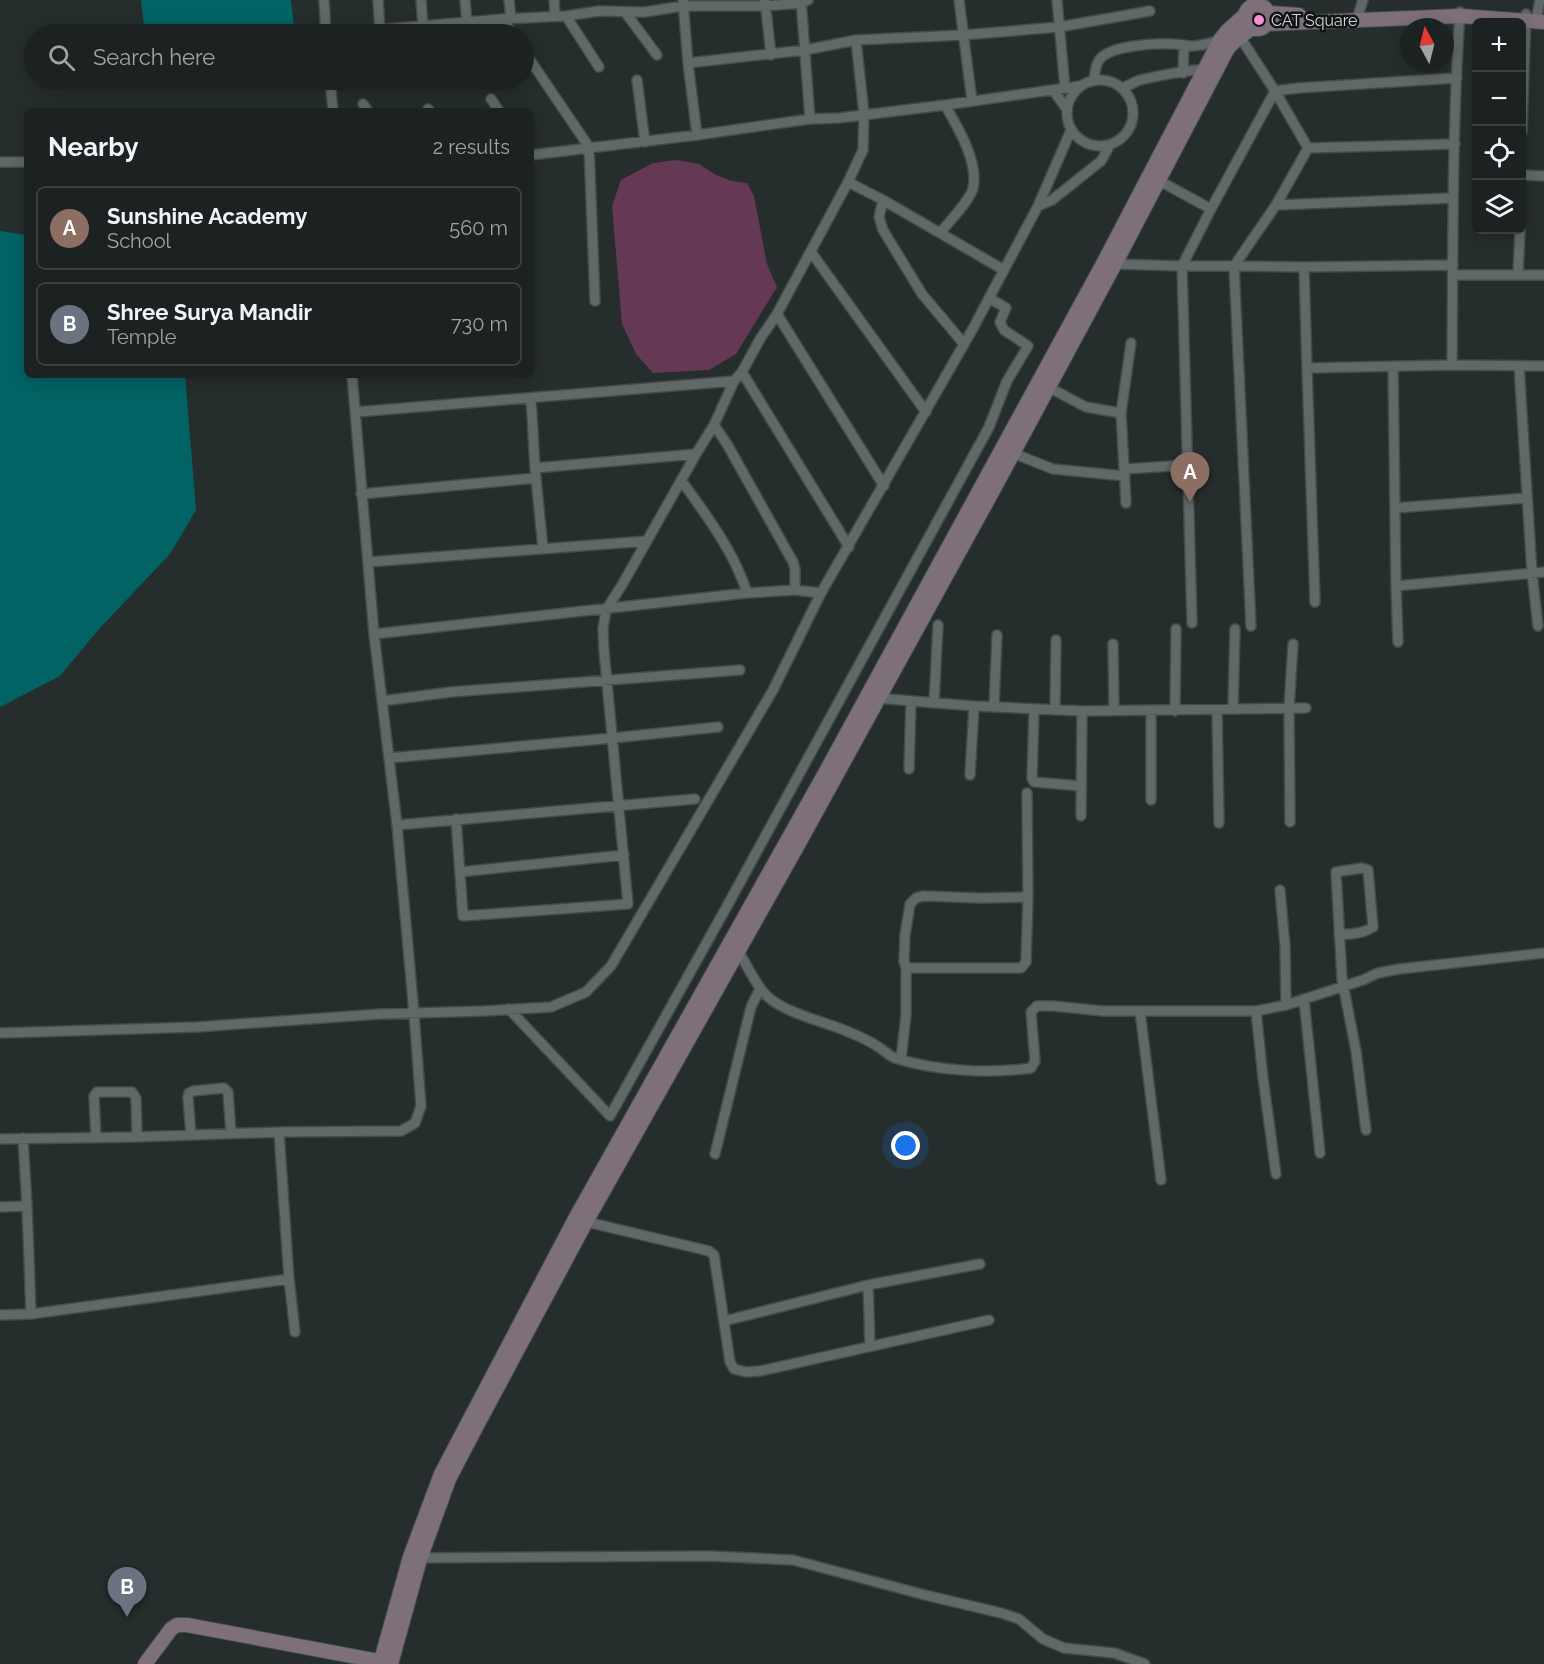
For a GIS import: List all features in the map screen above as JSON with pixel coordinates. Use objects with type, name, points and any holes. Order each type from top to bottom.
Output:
[{"type":"street","points":[[324,0],[327,24]]},
{"type":"street","points":[[378,0],[380,24]]},
{"type":"street","points":[[421,0],[423,24]]},
{"type":"street","points":[[465,0],[467,23]]},
{"type":"street","points":[[508,24],[506,19],[509,0]]},
{"type":"street","points":[[554,0],[555,15]]},
{"type":"street","points":[[597,0],[598,11]]},
{"type":"street","points":[[644,0],[645,12]]},
{"type":"street","points":[[959,0],[972,101]]},
{"type":"street","points":[[1057,0],[1065,88]]},
{"type":"street","points":[[1522,126],[1535,18],[1540,0]]},
{"type":"street","points":[[456,24],[566,16],[598,11],[645,12],[683,3],[804,1],[810,118]]},
{"type":"street","points":[[683,3],[688,63],[698,135]]},
{"type":"street","points":[[765,3],[771,55]]},
{"type":"street","points":[[1210,72],[1220,40],[1227,30],[1259,9],[1460,13],[1535,18]]},
{"type":"street","points":[[145,1664],[171,1629],[177,1625],[386,1663],[415,1558],[454,1470],[581,1221],[873,696],[990,496],[1007,451],[1106,260],[1154,178],[1210,72],[1228,48],[1240,37],[1252,28],[1260,28],[1259,9]]},
{"type":"street","points":[[688,63],[771,55],[856,40],[963,35],[1059,27],[1150,10]]},
{"type":"street","points":[[625,12],[657,55]]},
{"type":"street","points":[[1452,365],[1453,198],[1460,13]]},
{"type":"street","points":[[566,16],[599,67]]},
{"type":"street","points":[[1240,37],[1308,148]]},
{"type":"street","points":[[456,819],[463,916],[628,904],[604,651],[603,628],[606,610],[714,425],[734,381],[742,372],[777,314],[863,150],[864,114],[856,40]]},
{"type":"street","points":[[1094,80],[1097,63],[1102,55],[1114,50],[1138,45],[1203,45],[1220,40]]},
{"type":"street","points":[[1182,73],[1184,45]]},
{"type":"street","points":[[534,66],[589,147],[596,301]]},
{"type":"street","points":[[1122,88],[1139,81],[1182,73],[1210,72]]},
{"type":"street","points":[[1275,91],[1457,78]]},
{"type":"street","points":[[637,80],[645,142]]},
{"type":"street","points":[[534,155],[698,135],[810,118],[839,118],[945,105],[1080,86],[1094,80],[1104,80],[1122,88],[1133,105],[1131,125],[1119,141],[1099,147],[1078,139],[1071,130],[1066,108],[1070,97],[1080,86]]},
{"type":"street","points":[[331,90],[333,108]]},
{"type":"street","points":[[1053,90],[1066,108]]},
{"type":"street","points":[[1192,623],[1182,266],[1275,91]]},
{"type":"street","points":[[491,99],[498,108]]},
{"type":"street","points":[[940,233],[969,196],[973,187],[972,165],[961,133],[945,105]]},
{"type":"street","points":[[0,1032],[197,1027],[552,1007],[586,992],[611,966],[773,690],[821,594],[964,345],[1004,270],[1038,206],[1071,130]]},
{"type":"street","points":[[1308,148],[1455,144]]},
{"type":"street","points":[[1038,206],[1052,200],[1101,161],[1110,145]]},
{"type":"street","points":[[1251,626],[1234,266],[1276,205],[1308,148]]},
{"type":"street","points":[[0,162],[24,162]]},
{"type":"street","points":[[1526,175],[1544,176]]},
{"type":"street","points":[[1154,178],[1211,209]]},
{"type":"street","points":[[1007,451],[1048,387],[1115,264],[1154,178]]},
{"type":"street","points":[[848,182],[1004,270]]},
{"type":"street","points":[[1276,205],[1453,198]]},
{"type":"street","points":[[883,200],[879,217],[883,230],[922,294],[964,345]]},
{"type":"street","points":[[1518,274],[1520,234]]},
{"type":"street","points":[[811,252],[926,412]]},
{"type":"street","points":[[1115,264],[1453,270],[1544,275]]},
{"type":"street","points":[[1304,267],[1315,602]]},
{"type":"street","points":[[509,1009],[610,1116],[732,898],[989,427],[1008,381],[1028,346],[1004,330],[1000,322],[1006,308],[989,298]]},
{"type":"street","points":[[777,314],[884,486]]},
{"type":"street","points":[[1126,503],[1121,413],[1131,343]]},
{"type":"street","points":[[1393,366],[1398,642]]},
{"type":"street","points":[[1519,366],[1532,573],[1539,626]]},
{"type":"street","points":[[1307,368],[1544,366]]},
{"type":"street","points":[[742,372],[849,547]]},
{"type":"street","points":[[0,1139],[401,1131],[415,1123],[421,1106],[414,1013],[397,825],[374,634],[352,378]]},
{"type":"street","points":[[356,412],[734,381]]},
{"type":"street","points":[[1048,387],[1086,407],[1121,413]]},
{"type":"street","points":[[531,398],[543,549]]},
{"type":"street","points":[[714,425],[793,562],[795,590]]},
{"type":"street","points":[[1007,451],[1053,469],[1125,472],[1187,465]]},
{"type":"street","points":[[361,494],[696,454]]},
{"type":"street","points":[[681,480],[741,573],[747,593]]},
{"type":"street","points":[[1395,508],[1527,498]]},
{"type":"street","points":[[368,562],[647,541]]},
{"type":"street","points":[[1396,586],[1544,572]]},
{"type":"street","points":[[374,634],[747,593],[795,590],[821,594]]},
{"type":"street","points":[[934,703],[938,625]]},
{"type":"street","points":[[1175,711],[1176,629]]},
{"type":"street","points":[[1233,708],[1235,629]]},
{"type":"street","points":[[994,707],[997,635]]},
{"type":"street","points":[[1055,710],[1056,640]]},
{"type":"street","points":[[1113,644],[1114,711]]},
{"type":"street","points":[[1290,822],[1289,708],[1293,644]]},
{"type":"street","points":[[382,700],[451,692],[740,670]]},
{"type":"street","points":[[873,696],[1034,710],[1175,711],[1306,708]]},
{"type":"street","points":[[909,769],[911,700]]},
{"type":"street","points":[[970,775],[974,706]]},
{"type":"street","points":[[1034,710],[1032,778],[1034,782],[1081,786]]},
{"type":"street","points":[[1217,710],[1219,823]]},
{"type":"street","points":[[1081,816],[1082,711]]},
{"type":"street","points":[[1151,711],[1151,800]]},
{"type":"street","points":[[389,758],[718,727]]},
{"type":"street","points":[[907,970],[909,968],[1020,968],[1026,962],[1027,792]]},
{"type":"street","points":[[397,825],[695,799]]},
{"type":"street","points":[[460,872],[624,855]]},
{"type":"street","points":[[1339,934],[1374,927],[1368,870],[1362,868],[1336,872],[1339,934],[1342,979],[1356,1051],[1366,1130]]},
{"type":"street","points":[[1280,891],[1285,946],[1286,1005]]},
{"type":"street","points":[[901,1059],[906,1015],[905,935],[910,904],[916,898],[923,896],[1028,897]]},
{"type":"street","points":[[733,948],[760,989],[770,999],[790,1010],[862,1038],[880,1047],[893,1058],[918,1064],[971,1071],[1014,1071],[1031,1068],[1035,1061],[1031,1012],[1037,1006],[1103,1011],[1256,1011],[1286,1005],[1378,973],[1544,953]]},
{"type":"street","points":[[715,1154],[751,1007],[760,989]]},
{"type":"street","points":[[1304,999],[1320,1154]]},
{"type":"street","points":[[1140,1011],[1161,1180]]},
{"type":"street","points":[[1256,1011],[1276,1173]]},
{"type":"street","points":[[191,1135],[189,1093],[224,1088],[228,1092],[231,1133]]},
{"type":"street","points":[[96,1138],[94,1096],[97,1092],[103,1091],[135,1094],[137,1137]]},
{"type":"street","points":[[279,1132],[295,1332]]},
{"type":"street","points":[[23,1138],[31,1314]]},
{"type":"street","points":[[0,1207],[27,1206]]},
{"type":"street","points":[[581,1221],[709,1251],[714,1255],[730,1362],[734,1369],[746,1372],[760,1371],[989,1320]]},
{"type":"street","points":[[724,1321],[868,1285],[980,1264]]},
{"type":"street","points":[[0,1315],[31,1314],[289,1279]]},
{"type":"street","points":[[868,1285],[870,1346]]},
{"type":"street","points":[[415,1558],[615,1555],[793,1560],[925,1595],[1001,1612],[1019,1618],[1043,1639],[1064,1648],[1114,1653],[1145,1664]]},
{"type":"shaded area","points":[[676,160],[699,164],[716,175],[732,181],[747,183],[754,196],[767,264],[777,287],[736,354],[709,370],[653,373],[636,354],[622,324],[612,206],[621,180],[653,163]]},
{"type":"water","points":[[141,0],[291,0],[294,24],[144,24]]},
{"type":"water","points":[[0,231],[24,235],[24,378],[185,378],[196,510],[170,554],[99,629],[60,676],[0,707]]},
{"type":"place","name":"CAT Square","points":[[1259,20]]},
{"type":"place","name":"Sunshine Academy","points":[[1190,502]]},
{"type":"place","name":"Shree Surya Mandir","points":[[127,1617]]}]
